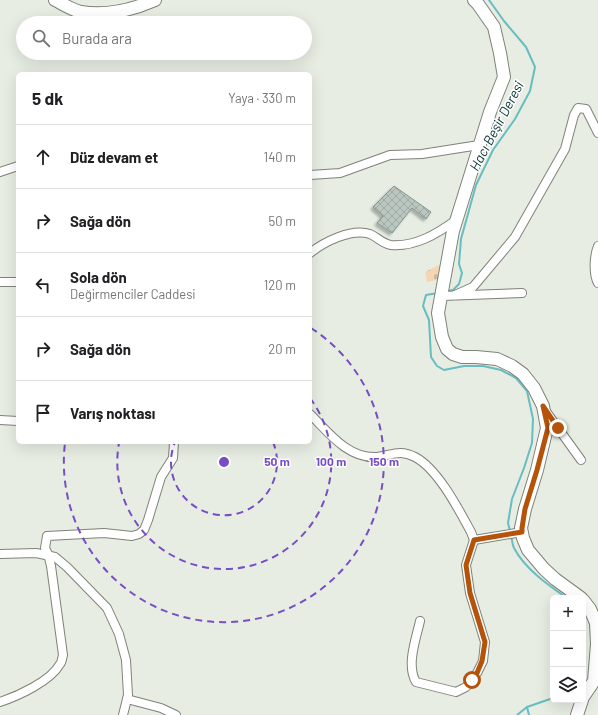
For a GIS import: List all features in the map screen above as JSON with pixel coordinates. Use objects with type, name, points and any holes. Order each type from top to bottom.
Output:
[{"type":"main road","points":[[55,0],[80,12],[111,13],[141,6],[155,0]]},
{"type":"main road","points":[[474,0],[494,27],[504,77],[479,145],[453,231],[438,313],[442,337],[447,349],[453,354],[462,357],[497,359],[512,366],[523,374],[534,388],[543,406],[548,428],[525,509],[522,528],[518,532],[535,559],[555,579],[577,595]]},
{"type":"main road","points":[[586,604],[590,609],[596,623],[598,644],[594,681],[586,693]]},
{"type":"main road","points":[[577,715],[581,703]]},
{"type":"street","points":[[455,295],[473,287],[516,237],[565,149],[574,115],[578,108],[586,109],[598,133]]},
{"type":"street","points":[[312,175],[340,174],[390,155],[422,154],[479,145]]},
{"type":"street","points":[[0,172],[16,167]]},
{"type":"street","points":[[312,252],[332,240],[358,233],[369,234],[389,244],[400,245],[414,243],[442,230],[456,220]]},
{"type":"street","points":[[598,246],[596,252],[595,278],[598,283]]},
{"type":"street","points":[[0,282],[16,282]]},
{"type":"street","points":[[442,296],[522,293]]},
{"type":"street","points":[[543,406],[581,460]]},
{"type":"street","points":[[312,416],[339,444],[361,455],[376,457],[395,452],[415,457],[427,465],[438,477],[471,532],[474,540],[466,565],[470,593],[485,642],[482,661],[477,673],[466,687],[456,692],[416,682],[412,676],[413,657],[420,621]]},
{"type":"street","points":[[0,420],[16,421]]},
{"type":"street","points":[[0,702],[13,698],[48,677],[61,664],[63,655],[51,566],[45,548],[48,536],[104,533],[132,536],[139,534],[144,530],[161,477],[173,458],[174,444]]},
{"type":"street","points":[[474,540],[518,532]]},
{"type":"street","points":[[0,554],[36,553],[48,554],[55,557],[67,567],[107,608],[119,634],[126,660],[128,695],[123,715]]},
{"type":"street","points":[[127,699],[161,708],[176,715]]},
{"type":"green space","points":[[445,262],[442,279],[427,282],[425,272]]},
{"type":"building","points":[[394,186],[431,212],[426,219],[412,208],[392,233],[377,223],[383,216],[373,207]]},
{"type":"waterway","name":"Hacı Beşir Deresi","points":[[447,291],[453,290],[459,284],[462,273],[459,264],[461,239],[476,185],[493,150],[515,119],[530,91],[535,67],[526,47],[504,21],[489,0]]},
{"type":"waterway","name":"Hacı Beşir Deresi","points":[[438,293],[426,295],[423,306],[429,320],[431,357],[437,366],[444,370],[464,366],[483,366],[501,370],[516,378],[527,391],[533,419],[532,443],[512,499],[508,523],[510,531]]},
{"type":"waterway","name":"Hacı Beşir Deresi","points":[[511,535],[514,548],[524,563],[545,582],[563,595]]},
{"type":"waterway","name":"Hacı Beşir Deresi","points":[[517,715],[527,707],[550,699]]},
{"type":"waterway","name":"Hacı Beşir Deresi","points":[[527,707],[529,715]]},
{"type":"route","points":[[472,680],[482,661],[485,642],[470,593],[466,565],[474,540],[522,532],[525,509],[548,428],[543,406],[558,428]]}]
